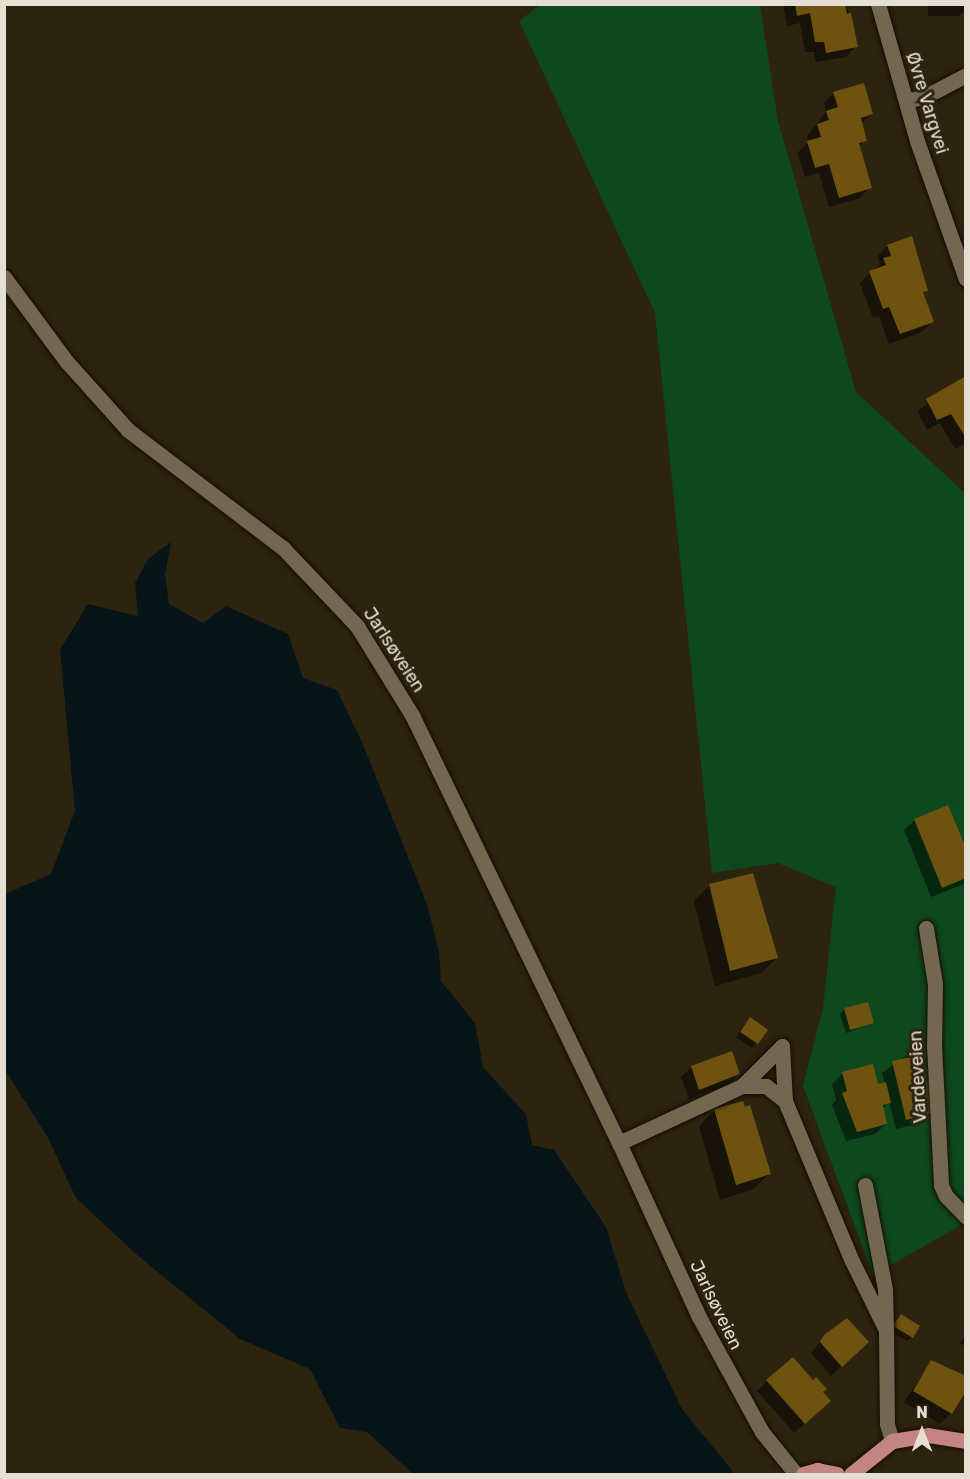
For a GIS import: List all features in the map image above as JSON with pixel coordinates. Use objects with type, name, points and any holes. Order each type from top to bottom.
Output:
[{"type":"main road","points":[[851,1474],[892,1441],[928,1435],[966,1441]]},
{"type":"main road","points":[[803,1474],[817,1470],[837,1474]]},
{"type":"street","name":"Øvre Vargvei","points":[[878,4],[917,141],[966,279]]},
{"type":"street","points":[[906,101],[926,96],[966,75]]},
{"type":"street","name":"Jarlsøveien","points":[[4,277],[67,362],[128,430],[283,548],[357,626],[412,715],[619,1143],[699,1317],[741,1398],[762,1432],[796,1474]]},
{"type":"street","name":"Vardeveien","points":[[926,928],[935,984],[934,1045],[941,1185],[950,1202],[966,1217]]},
{"type":"street","points":[[619,1143],[742,1086],[782,1046],[785,1101],[852,1260],[886,1330]]},
{"type":"street","points":[[742,1086],[766,1086],[785,1101]]},
{"type":"street","points":[[865,1185],[885,1289],[887,1425],[892,1441]]},
{"type":"green space","points":[[540,5],[760,5],[778,121],[856,392],[965,493],[965,1219],[958,1227],[873,1275],[803,1086],[823,1008],[836,887],[778,863],[712,873],[655,313],[519,21]]},
{"type":"shaded area","points":[[171,542],[165,575],[169,604],[203,623],[226,606],[288,634],[303,678],[337,690],[362,742],[427,904],[439,952],[441,981],[475,1023],[483,1067],[526,1114],[532,1145],[554,1150],[606,1227],[626,1292],[682,1409],[735,1474],[413,1474],[367,1432],[340,1428],[310,1369],[240,1339],[137,1255],[76,1198],[47,1136],[5,1070],[5,894],[51,874],[75,811],[60,650],[88,604],[138,616],[135,583],[148,559]]},
{"type":"building","points":[[795,4],[845,4],[847,14],[851,13],[858,47],[826,53],[824,42],[815,42],[810,13],[797,16]]},
{"type":"building","points":[[864,83],[873,114],[861,118],[867,141],[859,143],[872,188],[839,198],[829,164],[815,168],[807,141],[821,137],[817,124],[829,120],[826,111],[838,107],[833,92]]},
{"type":"building","points":[[912,236],[928,291],[923,292],[934,322],[900,334],[889,307],[883,309],[869,271],[886,265],[883,258],[891,256],[887,245]]},
{"type":"building","points":[[966,376],[966,438],[951,414],[937,420],[926,399]]},
{"type":"building","points":[[948,805],[966,848],[966,878],[942,888],[914,819]]},
{"type":"building","points":[[753,873],[778,958],[730,971],[709,884]]},
{"type":"building","points":[[868,1002],[874,1023],[850,1030],[844,1008]]},
{"type":"building","points":[[750,1017],[768,1030],[758,1044],[740,1032]]},
{"type":"building","points":[[918,1049],[926,1082],[930,1081],[934,1113],[906,1120],[892,1061],[911,1057],[910,1051]]},
{"type":"building","points":[[732,1051],[740,1074],[699,1090],[691,1066]]},
{"type":"building","points":[[873,1064],[878,1084],[886,1082],[891,1103],[883,1105],[887,1124],[857,1132],[842,1093],[847,1091],[842,1072]]},
{"type":"building","points":[[743,1101],[745,1107],[750,1105],[771,1174],[736,1185],[714,1109]]},
{"type":"building","points":[[901,1314],[920,1326],[913,1338],[893,1326]]},
{"type":"building","points":[[847,1318],[869,1342],[842,1367],[820,1342],[824,1335]]},
{"type":"building","points":[[793,1357],[813,1380],[816,1377],[827,1389],[823,1392],[831,1401],[805,1424],[766,1380]]},
{"type":"building","points":[[931,1360],[966,1376],[966,1391],[952,1414],[913,1391]]}]
